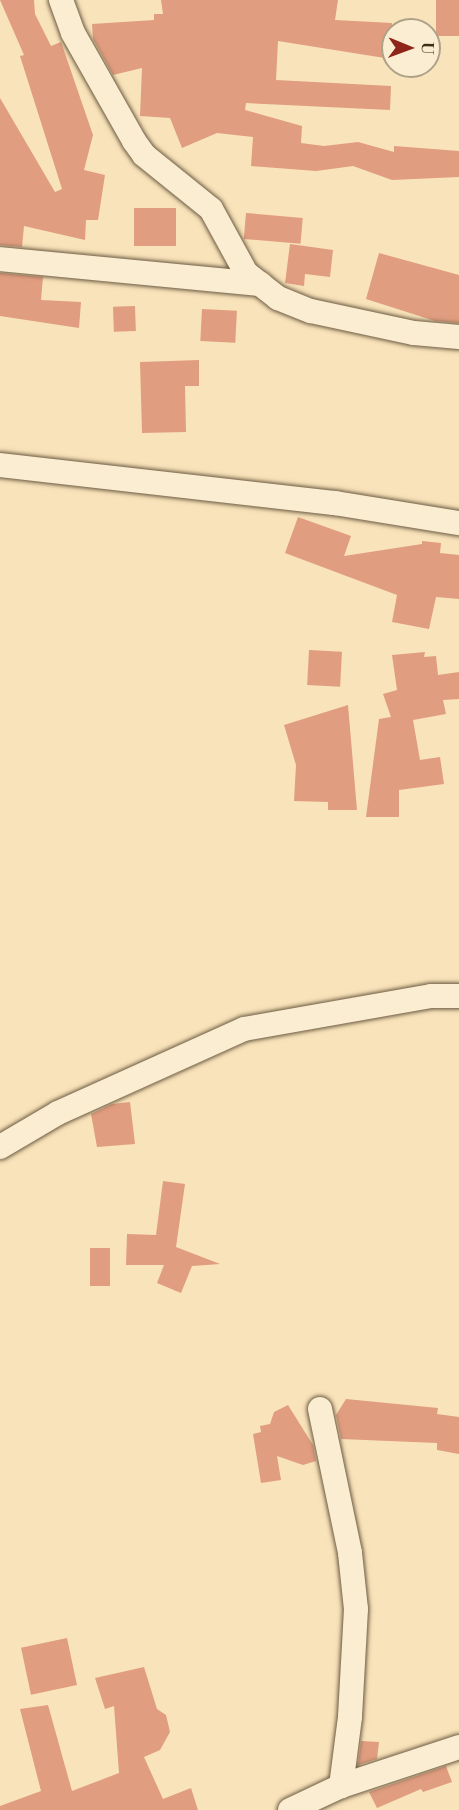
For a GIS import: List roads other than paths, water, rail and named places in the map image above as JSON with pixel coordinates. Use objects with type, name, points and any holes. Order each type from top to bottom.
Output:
[{"type":"street","points":[[61,0],[73,33],[134,141],[144,154],[211,208],[236,257],[261,284],[278,298],[311,311],[414,333],[459,337]]},
{"type":"street","points":[[0,259],[261,284]]},
{"type":"street","points":[[0,465],[335,503],[459,523]]},
{"type":"street","points":[[0,1147],[58,1113],[244,1029],[431,996],[459,996]]},
{"type":"street","points":[[320,1409],[350,1553],[356,1608],[350,1717],[341,1786]]},
{"type":"street","points":[[290,1810],[341,1786],[459,1747]]}]
